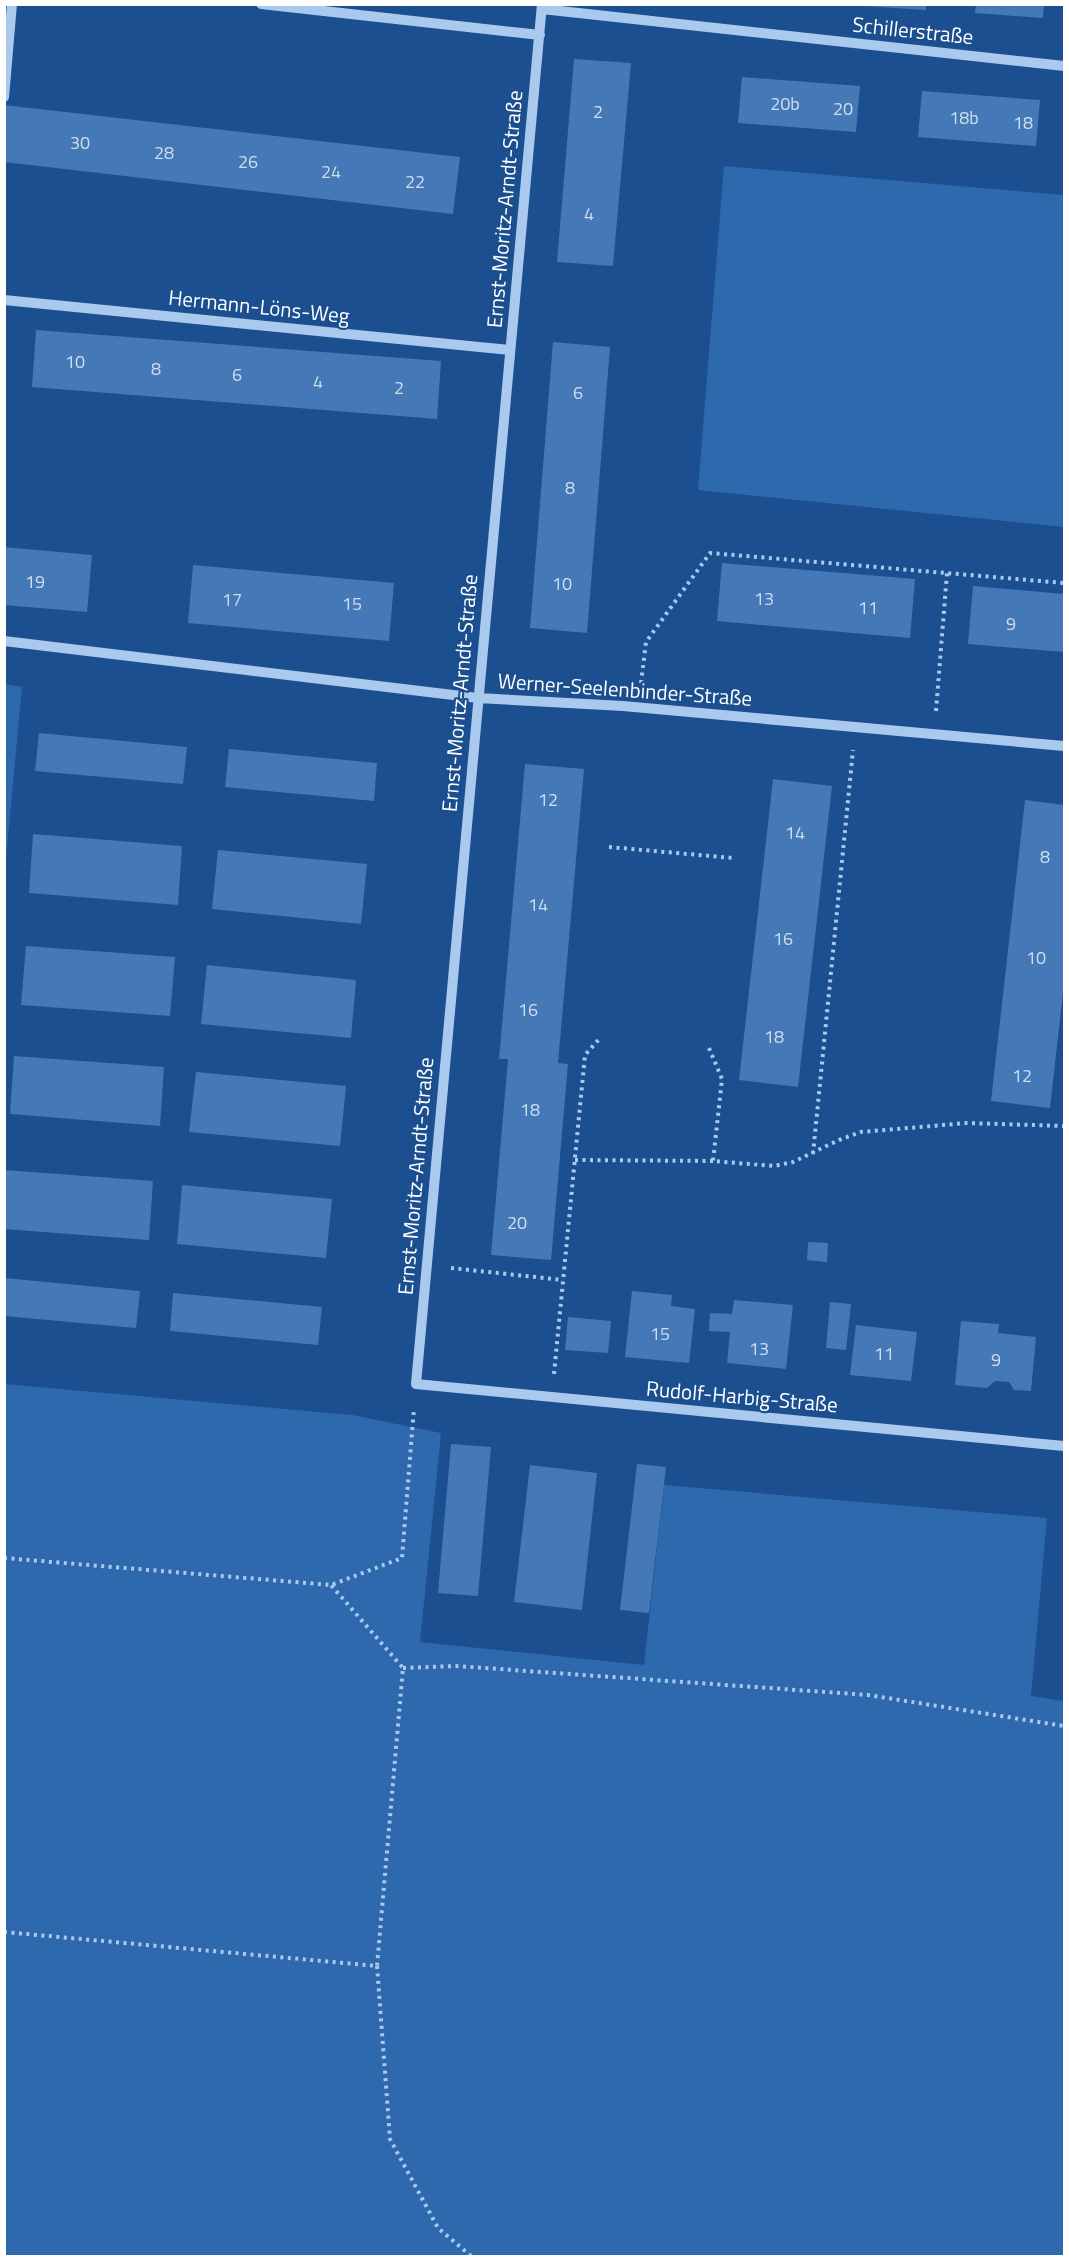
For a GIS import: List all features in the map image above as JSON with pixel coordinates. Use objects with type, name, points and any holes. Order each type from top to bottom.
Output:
[{"type":"street","points":[[4,97],[12,4]]},
{"type":"street","points":[[261,4],[540,35]]},
{"type":"street","name":"Ernst-Moritz-Arndt-Straße","points":[[416,1384],[542,7]]},
{"type":"street","name":"Schillerstraße","points":[[542,7],[1065,66]]},
{"type":"street","name":"Hermann-Löns-Weg","points":[[4,300],[510,350]]},
{"type":"street","name":"Werner-Seelenbinder-Straße","points":[[4,641],[478,698],[638,707],[1065,746]]},
{"type":"street","name":"Rudolf-Harbig-Straße","points":[[416,1384],[1065,1446]]},
{"type":"path","points":[[638,707],[646,642],[710,553],[1065,584]]},
{"type":"path","points":[[935,733],[947,573]]},
{"type":"path","points":[[813,1154],[855,726]]},
{"type":"path","points":[[609,848],[733,858]]},
{"type":"path","points":[[552,1397],[585,1055],[601,1037]]},
{"type":"path","points":[[710,1048],[722,1079],[712,1161]]},
{"type":"path","points":[[575,1160],[712,1161],[774,1166],[793,1162],[861,1132],[967,1123],[1065,1126]]},
{"type":"path","points":[[426,1265],[563,1280]]},
{"type":"path","points":[[4,1558],[331,1585],[402,1558],[416,1384]]},
{"type":"path","points":[[331,1585],[403,1668],[377,1966],[390,2139],[438,2228],[471,2256]]},
{"type":"path","points":[[403,1668],[456,1666],[868,1695],[1065,1726]]},
{"type":"path","points":[[4,1932],[377,1966]]},
{"type":"shaded area","points":[[724,166],[1064,195],[1064,527],[698,490]]},
{"type":"shaded area","points":[[4,684],[22,687],[5,869]]},
{"type":"shaded area","points":[[4,1384],[352,1415],[441,1433],[420,1642],[644,1665],[664,1485],[1047,1518],[1031,1696],[1064,1701],[1064,2256],[5,2256]]},
{"type":"building","points":[[865,4],[926,4],[926,10],[865,6]]},
{"type":"building","points":[[976,4],[1044,4],[1043,18],[975,13]]},
{"type":"building","points":[[574,59],[631,63],[613,266],[557,262]]},
{"type":"building","points":[[742,77],[860,86],[856,132],[738,123]]},
{"type":"building","points":[[922,91],[1040,100],[1036,146],[918,137]]},
{"type":"building","points":[[4,105],[460,157],[453,214],[4,162]]},
{"type":"building","points":[[36,330],[441,361],[437,419],[32,387]]},
{"type":"building","points":[[553,342],[610,347],[587,633],[530,628]]},
{"type":"building","points":[[4,547],[92,555],[87,612],[4,605]]},
{"type":"building","points":[[722,563],[915,579],[910,638],[717,621]]},
{"type":"building","points":[[193,565],[394,583],[389,641],[188,623]]},
{"type":"building","points":[[973,586],[1064,594],[1064,652],[968,644]]},
{"type":"building","points":[[39,733],[187,747],[183,784],[35,771]]},
{"type":"building","points":[[229,749],[377,763],[374,801],[225,787]]},
{"type":"building","points":[[525,764],[584,769],[558,1063],[568,1064],[551,1260],[491,1255],[508,1059],[499,1059]]},
{"type":"building","points":[[773,779],[832,786],[798,1087],[739,1080]]},
{"type":"building","points":[[1025,800],[1064,805],[1064,984],[1050,1108],[991,1101]]},
{"type":"building","points":[[33,834],[182,846],[178,905],[29,893]]},
{"type":"building","points":[[218,850],[367,864],[361,924],[212,909]]},
{"type":"building","points":[[26,946],[175,957],[170,1016],[21,1005]]},
{"type":"building","points":[[207,965],[356,980],[351,1038],[201,1024]]},
{"type":"building","points":[[14,1056],[164,1067],[160,1126],[10,1114]]},
{"type":"building","points":[[196,1072],[346,1086],[340,1146],[189,1132]]},
{"type":"building","points":[[4,1170],[153,1181],[149,1240],[4,1229]]},
{"type":"building","points":[[182,1185],[332,1199],[326,1258],[177,1244]]},
{"type":"building","points":[[808,1242],[828,1243],[827,1262],[807,1260]]},
{"type":"building","points":[[4,1278],[140,1291],[136,1328],[4,1316]]},
{"type":"building","points":[[632,1291],[672,1295],[671,1306],[695,1309],[689,1363],[625,1357]]},
{"type":"building","points":[[173,1293],[322,1307],[318,1345],[170,1331]]},
{"type":"building","points":[[734,1300],[793,1305],[786,1369],[727,1363],[730,1332],[709,1331],[710,1313],[732,1314]]},
{"type":"building","points":[[830,1302],[851,1304],[846,1350],[826,1348]]},
{"type":"building","points":[[568,1317],[611,1321],[608,1353],[565,1350]]},
{"type":"building","points":[[961,1321],[999,1324],[998,1333],[1036,1337],[1031,1391],[1014,1390],[1009,1382],[995,1381],[987,1388],[955,1385]]},
{"type":"building","points":[[856,1325],[917,1332],[911,1381],[850,1375]]},
{"type":"building","points":[[451,1444],[491,1447],[478,1596],[438,1593]]},
{"type":"building","points":[[637,1464],[666,1467],[649,1613],[620,1610]]},
{"type":"building","points":[[530,1465],[597,1473],[582,1610],[514,1602]]}]
